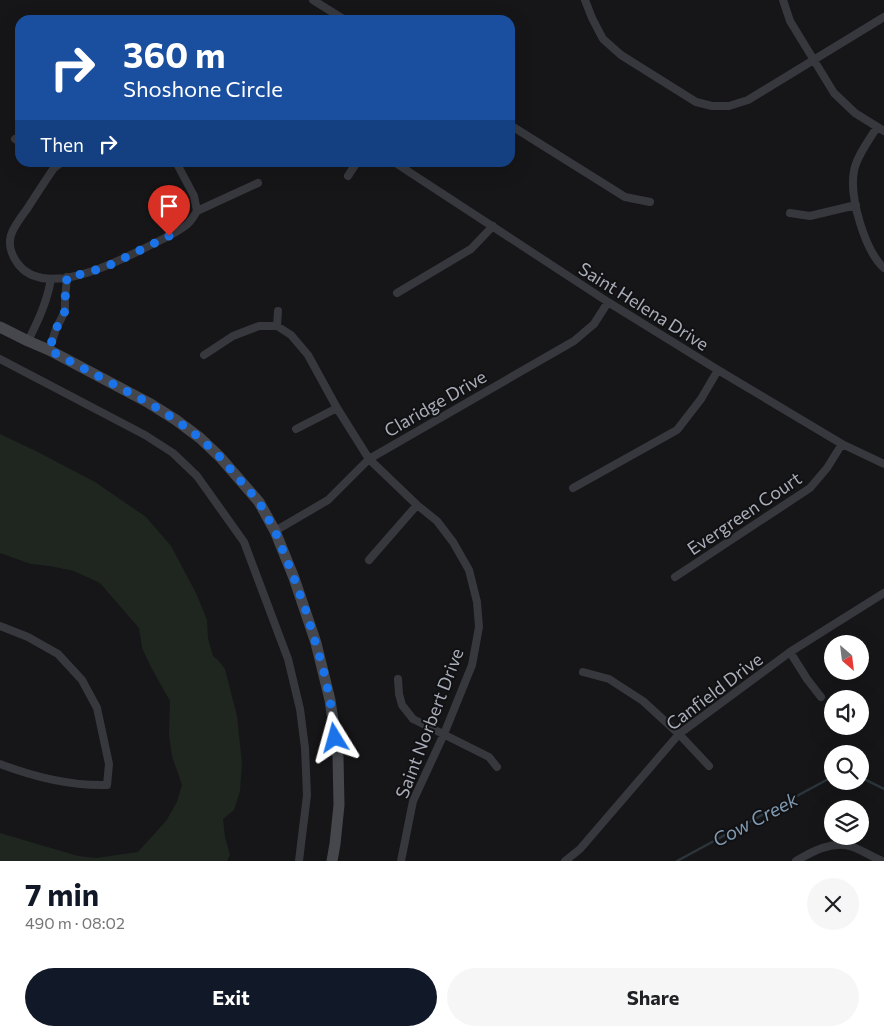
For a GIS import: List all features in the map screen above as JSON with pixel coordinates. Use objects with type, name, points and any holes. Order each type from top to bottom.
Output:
[{"type":"street","points":[[313,0],[337,15]]},
{"type":"street","points":[[585,0],[603,39],[621,55],[696,102],[712,106],[728,106],[748,100],[884,17]]},
{"type":"street","points":[[783,0],[790,21],[834,93],[855,113],[881,129],[859,158],[854,170],[853,181],[861,228],[871,250],[884,268]]},
{"type":"street","points":[[515,128],[625,196],[650,202]]},
{"type":"street","points":[[50,167],[10,237],[10,246],[12,254],[21,268],[30,274],[51,279],[87,273],[110,265],[187,225],[197,211],[258,183]]},
{"type":"street","points":[[179,167],[194,196],[197,211]]},
{"type":"street","points":[[348,176],[354,167]]},
{"type":"street","name":"Saint Helena Drive","points":[[402,167],[608,302],[718,370],[842,444],[884,464]]},
{"type":"street","points":[[790,213],[810,216],[856,205]]},
{"type":"street","points":[[397,293],[471,249],[492,226]]},
{"type":"street","points":[[49,350],[65,311],[67,277]]},
{"type":"street","points":[[28,341],[48,296],[51,279]]},
{"type":"street","name":"Claridge Drive","points":[[275,531],[328,500],[369,459],[574,342],[594,324],[608,302]]},
{"type":"street","points":[[204,355],[233,336],[259,326],[277,326],[278,312]]},
{"type":"street","name":"Saint Norbert Drive","points":[[277,326],[291,335],[308,356],[337,408],[369,459],[417,505],[437,521],[453,542],[469,570],[477,602],[479,627],[472,665],[444,734],[413,801],[401,861]]},
{"type":"street","points":[[0,327],[49,350],[149,403],[176,420],[200,438],[220,457],[259,502],[275,531],[306,611],[323,668],[330,700],[338,756],[339,796],[336,844],[332,861]]},
{"type":"street","points":[[0,359],[145,435],[172,453],[197,476],[244,542],[288,659],[300,709],[305,748],[307,795],[299,861]]},
{"type":"street","points":[[573,488],[677,430],[701,399],[718,370]]},
{"type":"street","points":[[296,429],[337,408]]},
{"type":"street","name":"Evergreen Court","points":[[675,577],[810,488],[828,468],[842,444]]},
{"type":"street","points":[[369,560],[417,505]]},
{"type":"street","name":"Canfield Drive","points":[[565,861],[580,849],[679,734],[790,652],[884,594]]},
{"type":"street","points":[[0,626],[28,637],[58,654],[82,680],[97,708],[109,764],[107,785],[53,780],[0,764]]},
{"type":"street","points":[[790,652],[807,679],[822,697]]},
{"type":"street","points":[[583,672],[609,679],[643,701],[679,734],[708,766]]},
{"type":"street","points":[[398,679],[402,705],[413,719],[489,756],[497,767]]},
{"type":"street","points":[[796,861],[832,845],[851,847],[882,861]]},
{"type":"shaded area","points":[[0,434],[95,482],[146,517],[171,546],[196,593],[207,620],[208,639],[213,656],[225,669],[237,716],[242,764],[240,791],[234,810],[223,819],[230,855],[227,861],[0,861],[0,833],[78,856],[96,858],[138,852],[166,821],[177,802],[182,785],[172,756],[169,735],[170,701],[142,648],[139,628],[100,583],[74,571],[31,564],[0,553]]},
{"type":"waterway","name":"Cow Creek","points":[[677,861],[824,781]]},
{"type":"waterway","name":"Cow Creek","points":[[869,782],[884,789]]},
{"type":"route","points":[[169,236],[110,265],[87,273],[67,277],[65,311],[49,350],[149,403],[176,420],[200,438],[220,457],[259,502],[275,531],[294,578],[316,642],[330,700],[335,738]]}]
